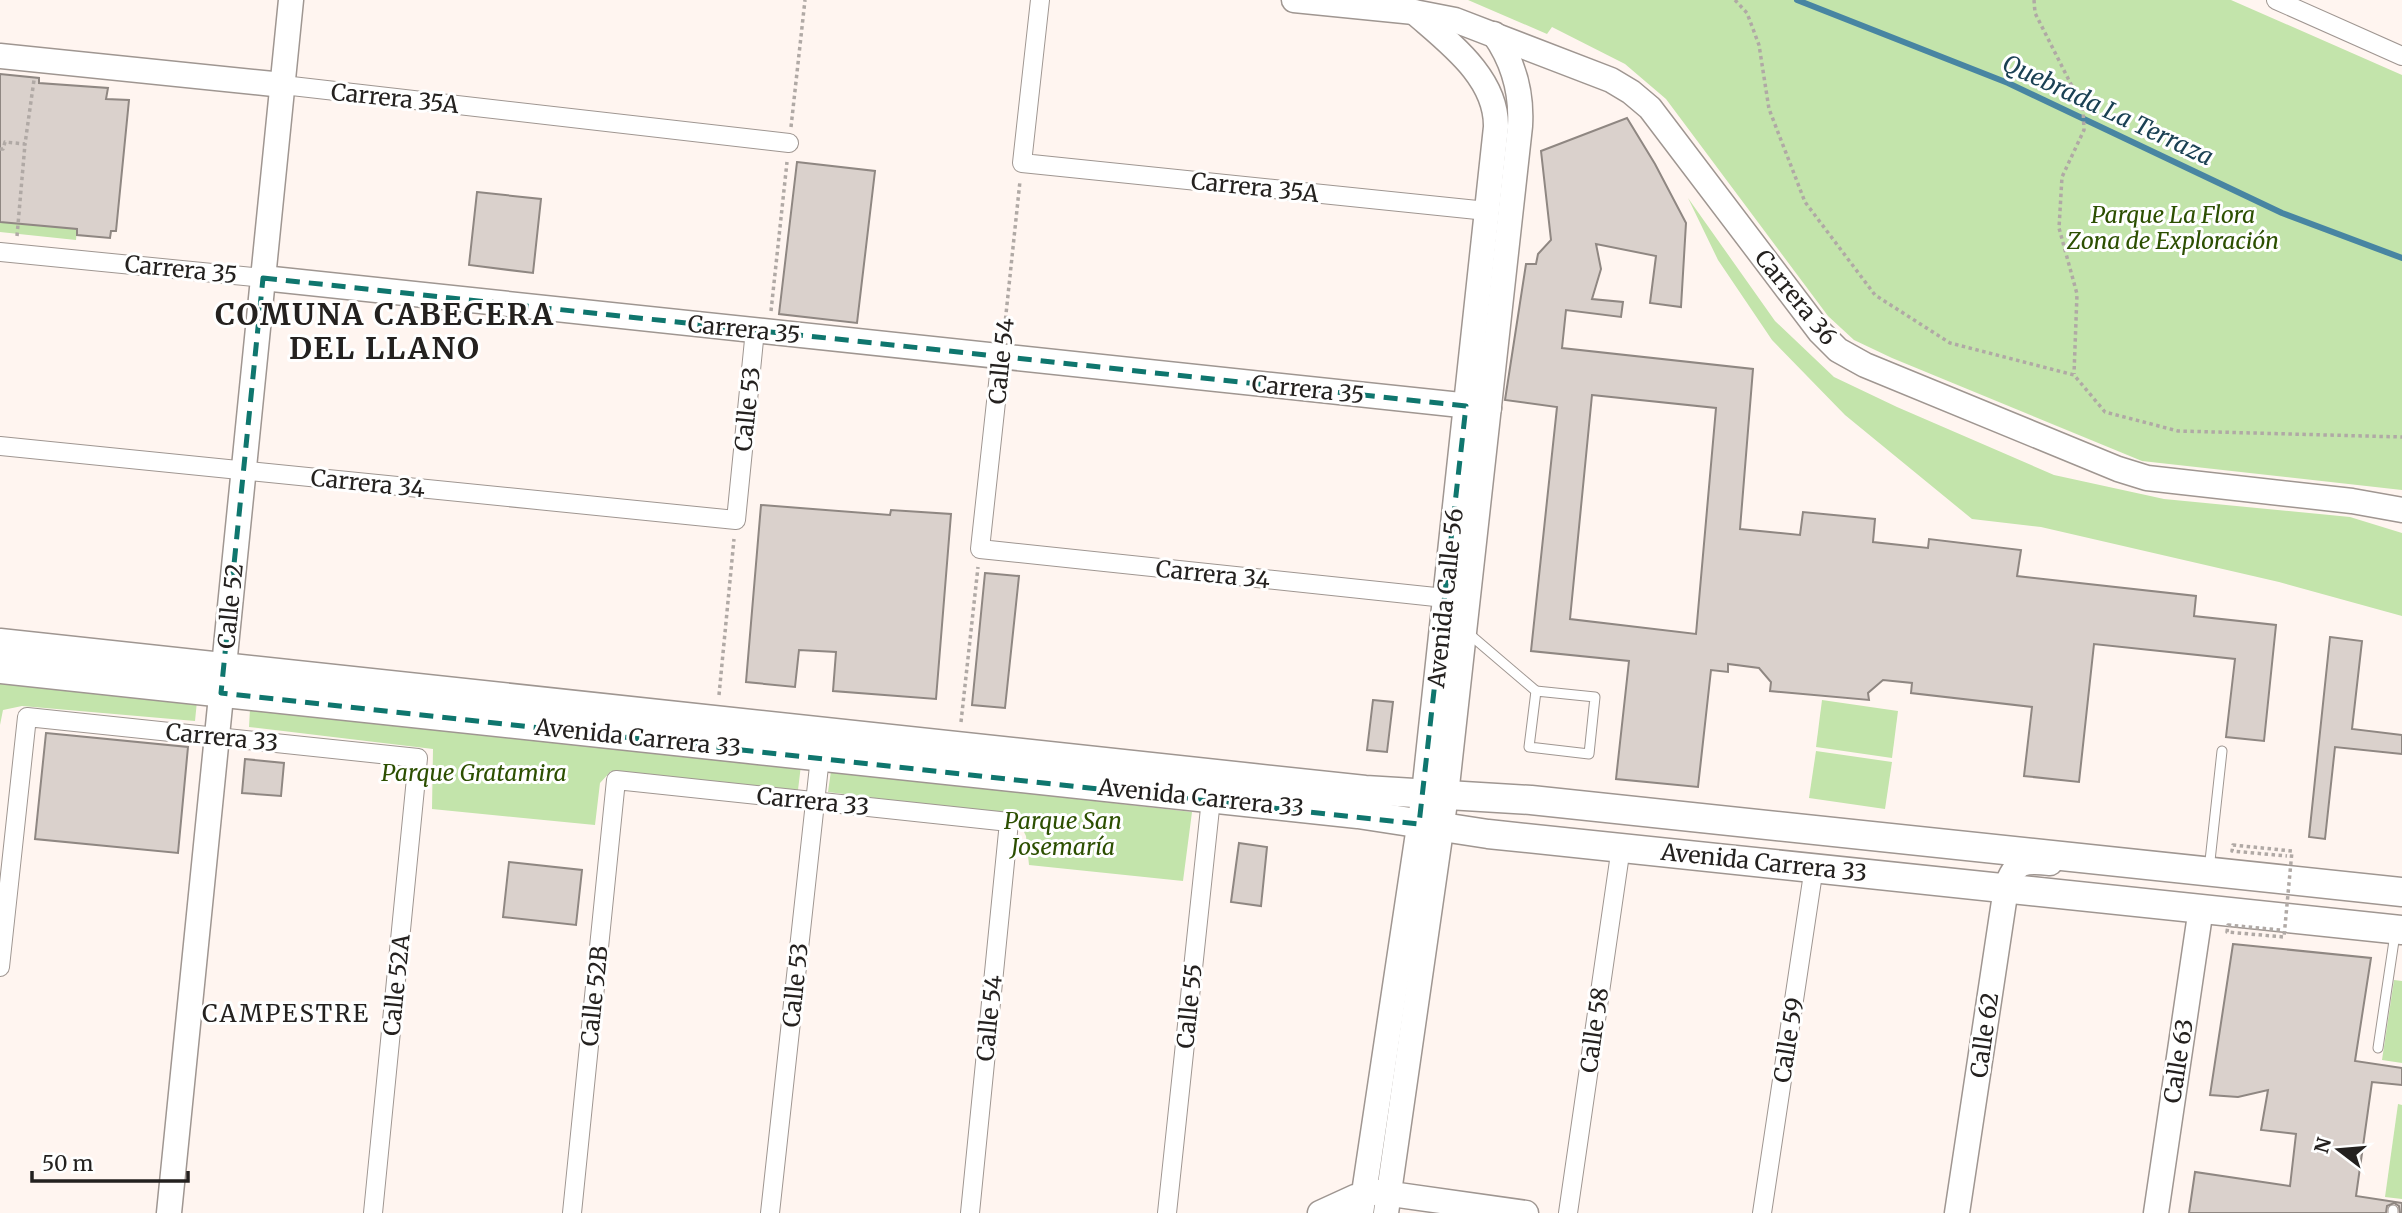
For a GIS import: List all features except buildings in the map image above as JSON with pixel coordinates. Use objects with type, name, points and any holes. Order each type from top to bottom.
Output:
[{"type":"main road","name":"Avenida Carrera 33","points":[[0,643],[222,680],[820,757],[1358,814],[1431,826],[1621,847],[2399,930]]},
{"type":"main road","name":"Avenida Carrera 33","points":[[0,669],[222,680],[1365,790],[1531,800],[2402,892]]},
{"type":"street","name":"Calle 52","points":[[169,1213],[291,0]]},
{"type":"street","points":[[1022,163],[1040,0]]},
{"type":"street","name":"Carrera 36","points":[[1294,0],[1407,6],[1494,34],[1611,80],[1631,92],[1650,108],[1820,332],[1838,350],[1865,365],[2118,469],[2147,478],[2353,501],[2402,510]]},
{"type":"street","points":[[2276,0],[2402,56]]},
{"type":"street","name":"Avenida Calle 56","points":[[1375,1203],[1435,794],[1464,630],[1487,211],[1496,127],[1494,103],[1481,80],[1465,60],[1407,6]]},
{"type":"street","name":"Avenida Calle 56","points":[[1435,794],[1445,598],[1521,116],[1514,72],[1502,44],[1494,34]]},
{"type":"street","name":"Carrera 35A","points":[[0,56],[283,85],[789,143]]},
{"type":"street","name":"Carrera 35A","points":[[1022,163],[1487,211]]},
{"type":"street","name":"Carrera 35","points":[[8,253],[1477,407]]},
{"type":"street","name":"Calle 53","points":[[736,520],[762,331]]},
{"type":"street","name":"Calle 54","points":[[980,549],[1001,356]]},
{"type":"street","name":"Carrera 34","points":[[0,446],[736,520]]},
{"type":"street","name":"Carrera 34","points":[[980,549],[1445,598]]},
{"type":"street","name":"Carrera 33","points":[[0,967],[27,717],[418,758]]},
{"type":"street","name":"Calle 53","points":[[771,1213],[820,757]]},
{"type":"street","name":"Calle 52A","points":[[373,1213],[418,758]]},
{"type":"street","name":"Carrera 33","points":[[616,780],[1009,822]]},
{"type":"street","name":"Calle 52B","points":[[572,1213],[616,780]]},
{"type":"street","name":"Calle 55","points":[[1167,1213],[1212,799]]},
{"type":"street","name":"Calle 54","points":[[970,1213],[1009,822]]},
{"type":"street","name":"Calle 58","points":[[1568,1213],[1621,847]]},
{"type":"street","name":"Avenida Carrera 33","points":[[2023,863],[2032,860],[2124,871],[2143,870],[2155,865]]},
{"type":"street","name":"Calle 62","points":[[1957,1213],[2006,888],[2010,873],[2023,863]]},
{"type":"street","name":"Calle 59","points":[[1762,1213],[1814,867]]},
{"type":"street","name":"Calle 63","points":[[2155,1213],[2202,908]]},
{"type":"street","points":[[1320,1213],[1375,1203],[1527,1213]]},
{"type":"lane","points":[[1464,630],[1536,691],[1595,697],[1589,754],[1530,747],[1536,691]]},
{"type":"lane","points":[[2209,871],[2222,751]]},
{"type":"lane","points":[[2378,1048],[2399,930]]},
{"type":"path","points":[[762,331],[789,143],[805,0]]},
{"type":"path","points":[[1735,0],[1747,13],[1755,35],[1769,109],[1805,202],[1875,295],[1951,343],[2074,375],[2105,412],[2178,431],[2402,437]]},
{"type":"path","points":[[2034,0],[2035,13],[2083,108],[2084,130],[2062,177],[2059,228],[2077,295],[2074,375]]},
{"type":"path","points":[[8,253],[36,60]]},
{"type":"path","points":[[0,149],[3,149],[5,142],[25,144]]},
{"type":"path","name":"Calle 54","points":[[1001,356],[1022,163]]},
{"type":"path","points":[[718,697],[736,520]]},
{"type":"path","points":[[961,722],[980,549]]},
{"type":"path","points":[[2280,930],[2228,925],[2227,932],[2284,937],[2292,851],[2233,845],[2232,851],[2287,856]]},
{"type":"highlighted area","points":[[263,278],[1466,406],[1419,824],[221,693]]},
{"type":"green space","name":"Parque La Flora Zona de Exploración","points":[[1468,0],[2231,0],[2402,75],[2402,490],[2142,461],[1854,340],[1828,316],[1666,99],[1625,64],[1552,27],[1547,34]]},
{"type":"green space","points":[[1688,198],[1775,321],[1834,377],[2054,475],[2164,499],[2350,517],[2402,533],[2402,616],[2279,582],[2041,527],[1972,519],[1845,415],[1772,340],[1718,260]]},
{"type":"green space","points":[[0,222],[77,229],[76,240],[0,232]]},
{"type":"green space","points":[[0,681],[197,701],[195,721],[22,706],[3,710],[0,725]]},
{"type":"green space","points":[[1822,700],[1898,711],[1892,758],[1816,747]]},
{"type":"green space","name":"Parque Gratamira","points":[[250,709],[801,765],[798,790],[611,771],[600,783],[595,825],[432,809],[433,749],[249,727]]},
{"type":"green space","points":[[1816,751],[1892,762],[1885,809],[1809,798]]},
{"type":"green space","name":"Parque San Josemaría","points":[[831,771],[1192,812],[1183,881],[1029,865],[1026,836],[1016,816],[828,792]]},
{"type":"green space","points":[[2394,980],[2402,981],[2402,1063],[2382,1060]]},
{"type":"green space","points":[[2398,1104],[2402,1105],[2402,1199],[2385,1197]]},
{"type":"waterway","name":"Quebrada La Terraza","points":[[1797,0],[2008,83],[2282,213],[2402,258]]},
{"type":"district","name":"COMUNA CABECERA DEL LLANO","points":[[385,331]]},
{"type":"district","name":"CAMPESTRE","points":[[286,1013]]}]
